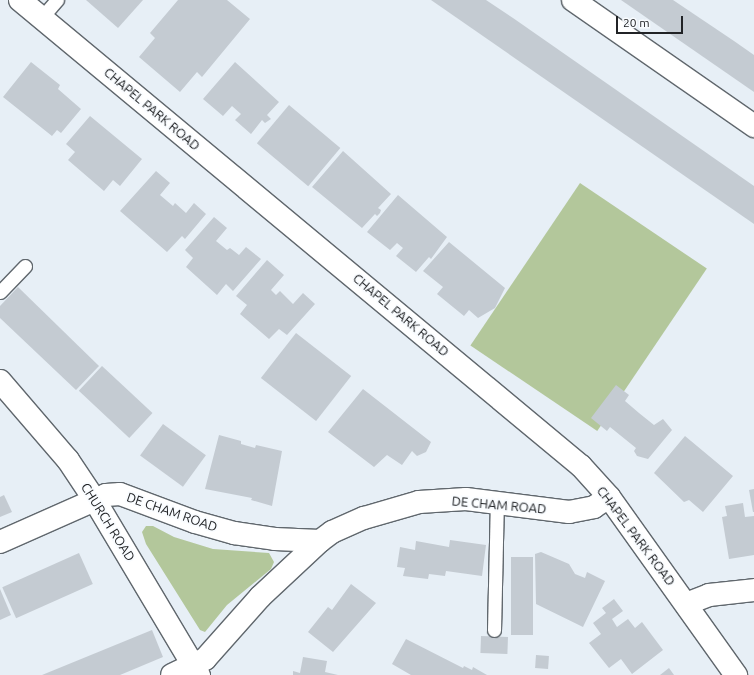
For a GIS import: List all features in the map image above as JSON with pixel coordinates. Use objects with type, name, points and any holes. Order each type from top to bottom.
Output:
[{"type":"street","name":"CHAPEL PARK ROAD","points":[[20,0],[581,466],[610,497],[736,675]]},
{"type":"street","points":[[574,0],[754,126]]},
{"type":"street","name":"CHURCH ROAD","points":[[0,381],[68,460],[94,499],[197,671]]},
{"type":"street","name":"DE CHAM ROAD","points":[[0,542],[94,499],[120,494],[195,522],[234,533],[274,539],[320,541]]},
{"type":"street","name":"DE CHAM ROAD","points":[[172,675],[197,671],[205,659],[260,597],[320,541],[332,532],[364,518],[419,502],[466,500],[497,502],[569,512],[588,509],[610,497]]},
{"type":"street","points":[[686,604],[709,595],[754,590]]},
{"type":"lane","points":[[42,18],[57,0]]},
{"type":"lane","points":[[0,292],[25,266]]},
{"type":"lane","points":[[494,630],[497,502]]},
{"type":"green space","points":[[580,183],[707,269],[597,431],[470,345]]},
{"type":"green space","points":[[146,526],[153,526],[174,537],[213,549],[269,553],[274,562],[271,569],[227,605],[205,632],[200,630],[146,544],[142,532]]},
{"type":"building","points":[[86,0],[143,0],[118,28]]},
{"type":"building","points":[[178,0],[227,0],[250,19],[202,77],[197,72],[180,92],[139,57],[155,38],[150,33]]},
{"type":"building","points":[[431,0],[486,0],[513,18],[754,186],[754,224]]},
{"type":"building","points":[[621,0],[673,0],[734,41],[754,55],[754,92]]},
{"type":"building","points":[[31,62],[60,85],[58,89],[81,109],[61,133],[57,130],[52,136],[3,97]]},
{"type":"building","points":[[235,62],[279,102],[267,115],[271,119],[265,123],[262,120],[251,134],[235,120],[241,114],[232,106],[223,116],[203,99]]},
{"type":"building","points":[[289,105],[340,148],[308,186],[257,143]]},
{"type":"building","points":[[90,116],[142,159],[120,186],[113,180],[104,191],[68,160],[75,152],[66,144]]},
{"type":"building","points":[[343,151],[391,194],[378,208],[381,210],[380,213],[377,216],[375,214],[362,228],[312,187]]},
{"type":"building","points":[[156,171],[170,183],[160,195],[173,206],[175,203],[186,213],[194,203],[206,214],[185,239],[182,236],[167,252],[120,211]]},
{"type":"building","points":[[398,195],[447,237],[431,259],[429,257],[416,272],[396,256],[403,248],[397,243],[390,250],[367,232]]},
{"type":"building","points":[[214,217],[227,228],[216,241],[227,250],[230,248],[239,255],[246,247],[261,259],[233,291],[226,284],[217,295],[186,267],[193,258],[185,250]]},
{"type":"building","points":[[449,242],[505,288],[495,308],[478,318],[469,310],[464,316],[437,294],[443,287],[423,271]]},
{"type":"building","points":[[267,260],[284,275],[271,290],[276,295],[280,291],[293,304],[303,293],[315,304],[287,335],[279,329],[269,339],[240,314],[247,305],[236,296]]},
{"type":"building","points":[[18,287],[99,366],[76,390],[0,318],[0,306]]},
{"type":"building","points":[[296,333],[351,376],[316,421],[261,378]]},
{"type":"building","points":[[102,366],[152,413],[129,438],[79,391]]},
{"type":"building","points":[[616,385],[629,395],[625,401],[639,413],[654,425],[663,419],[672,430],[648,459],[637,456],[634,451],[636,448],[610,427],[607,431],[591,418]]},
{"type":"building","points":[[363,389],[431,442],[426,452],[417,456],[412,451],[402,465],[387,455],[374,467],[328,432]]},
{"type":"building","points":[[163,424],[206,455],[183,487],[140,456]]},
{"type":"building","points":[[219,435],[241,441],[241,444],[255,448],[256,445],[282,451],[272,506],[251,500],[252,498],[205,489]]},
{"type":"building","points":[[685,436],[733,476],[703,512],[689,500],[684,502],[654,473]]},
{"type":"building","points":[[754,489],[754,512],[753,512],[749,490]]},
{"type":"building","points":[[4,495],[12,512],[0,517],[0,497]]},
{"type":"building","points":[[743,503],[745,517],[754,516],[754,555],[729,559],[722,517],[727,516],[725,506]]},
{"type":"building","points":[[450,540],[486,545],[482,576],[446,571],[445,576],[429,574],[428,579],[403,576],[405,568],[397,567],[400,547],[415,550],[416,541],[449,547]]},
{"type":"building","points":[[541,552],[569,564],[575,574],[585,578],[587,572],[605,581],[583,627],[536,604],[535,554]]},
{"type":"building","points":[[79,553],[93,584],[16,618],[2,587]]},
{"type":"building","points":[[511,557],[533,557],[533,635],[511,635]]},
{"type":"building","points":[[351,584],[376,603],[333,652],[308,632],[328,607],[332,610]]},
{"type":"building","points":[[0,589],[11,615],[0,620]]},
{"type":"building","points":[[614,599],[623,611],[612,619],[617,627],[628,619],[635,628],[642,622],[663,650],[632,674],[621,659],[609,668],[589,643],[601,634],[593,623],[606,613],[602,608]]},
{"type":"building","points":[[152,630],[163,657],[120,675],[42,675]]},
{"type":"building","points":[[481,636],[508,637],[507,654],[480,653]]},
{"type":"building","points":[[406,639],[463,668],[464,666],[472,670],[473,667],[487,675],[411,675],[392,664]]},
{"type":"building","points":[[536,655],[549,656],[548,669],[535,668]]},
{"type":"building","points":[[303,657],[327,661],[325,672],[338,675],[293,675],[293,671],[300,673]]},
{"type":"building","points":[[669,668],[674,675],[660,675]]}]
